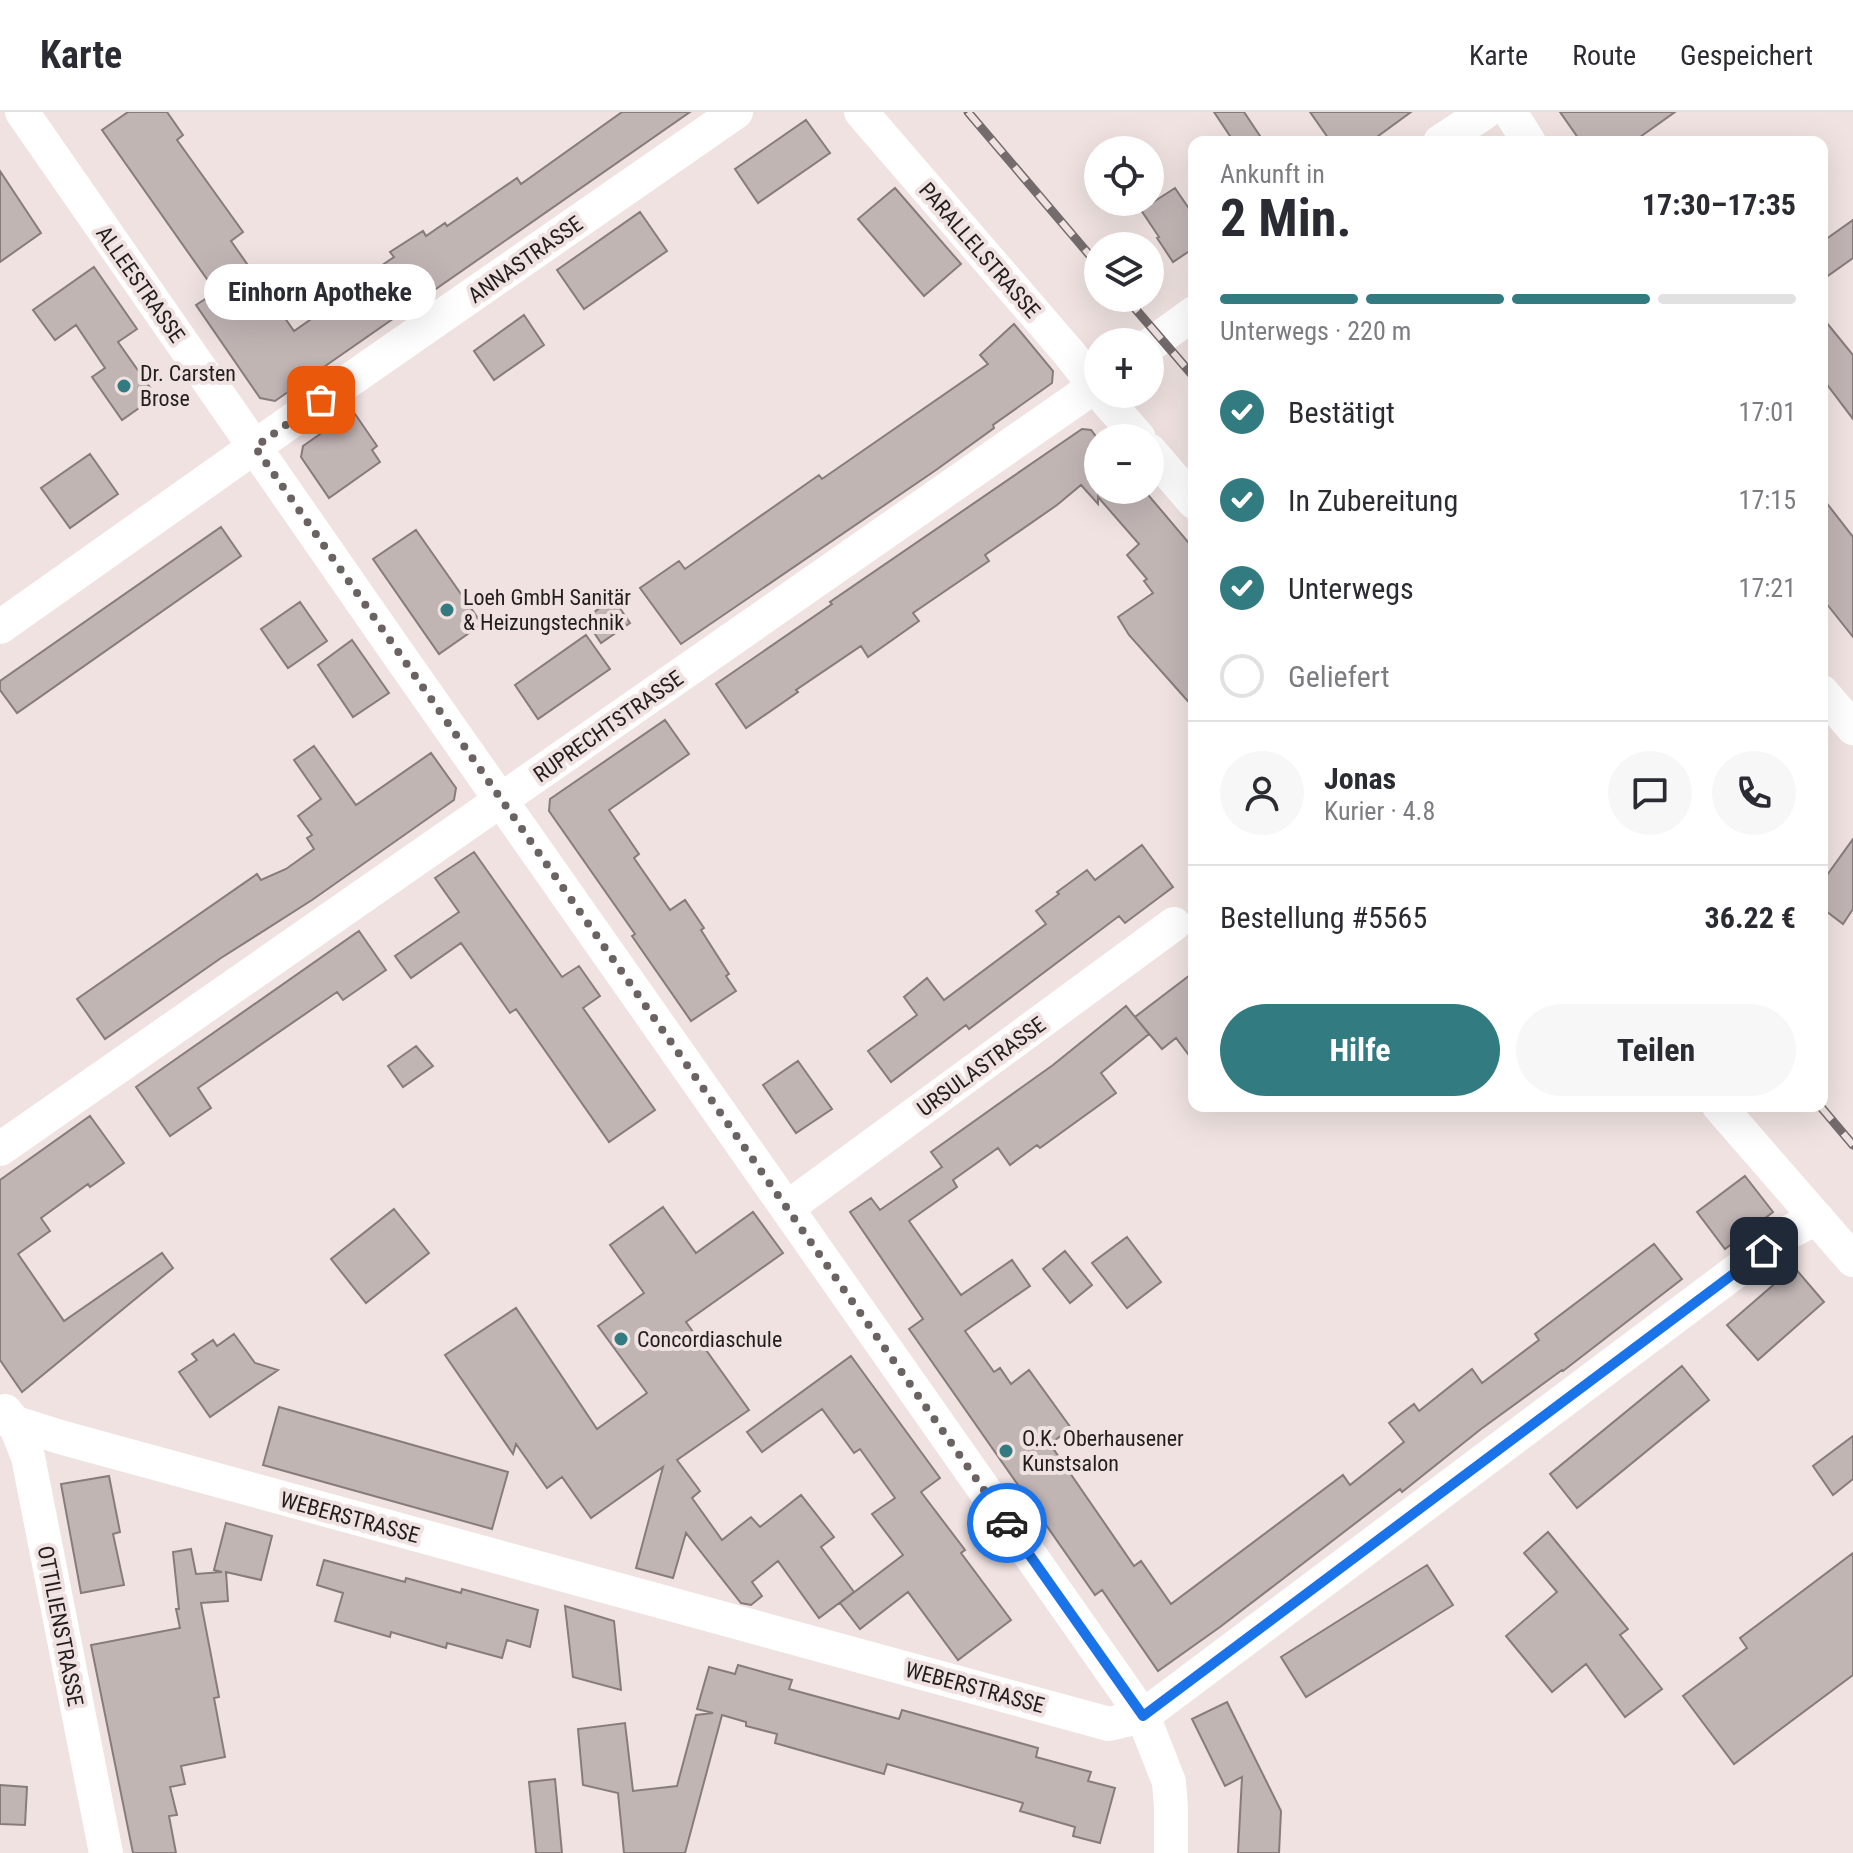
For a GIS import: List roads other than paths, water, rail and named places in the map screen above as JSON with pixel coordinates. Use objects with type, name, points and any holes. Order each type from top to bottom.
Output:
[{"type":"street","name":"ALLEESTRASSE","points":[[22,112],[1143,1716],[1169,1782],[1171,1853]]},
{"type":"street","name":"ANNASTRASSE","points":[[0,627],[736,112]]},
{"type":"street","name":"PARALLELSTRASSE","points":[[861,112],[1084,372]]},
{"type":"street","points":[[1449,136],[1485,112]]},
{"type":"street","points":[[1510,112],[1525,136]]},
{"type":"street","points":[[1164,335],[1188,317]]},
{"type":"street","name":"RUPRECHTSTRASSE","points":[[0,1149],[1084,399]]},
{"type":"street","name":"PARALLELSTRASSE","points":[[1114,408],[1127,424]]},
{"type":"street","points":[[1164,467],[1188,495]]},
{"type":"street","points":[[1828,699],[1853,728]]},
{"type":"street","name":"URSULASTRASSE","points":[[787,1208],[1174,924]]},
{"type":"street","points":[[1724,1112],[1853,1260]]},
{"type":"street","name":"WEBERSTRASSE","points":[[5,1415],[60,1437],[1109,1724],[1143,1716],[1787,1233],[1817,1218]]},
{"type":"street","name":"OTTILIENSTRASSE","points":[[5,1415],[28,1457],[106,1853]]},
{"type":"railway","points":[[968,112],[1084,249]]},
{"type":"railway","points":[[1138,312],[1188,370]]},
{"type":"railway","points":[[1825,1112],[1853,1145]]},
{"type":"place","name":"Dr. Carsten Brose","points":[[124,386]]},
{"type":"place","name":"Einhorn Apotheke","points":[[321,400]]},
{"type":"place","name":"Loeh GmbH Sanitär & Heizungstechnik","points":[[447,610]]},
{"type":"place","name":"Concordiaschule","points":[[621,1339]]},
{"type":"place","name":"O.K. Oberhausener Kunstsalon","points":[[1006,1451]]}]
